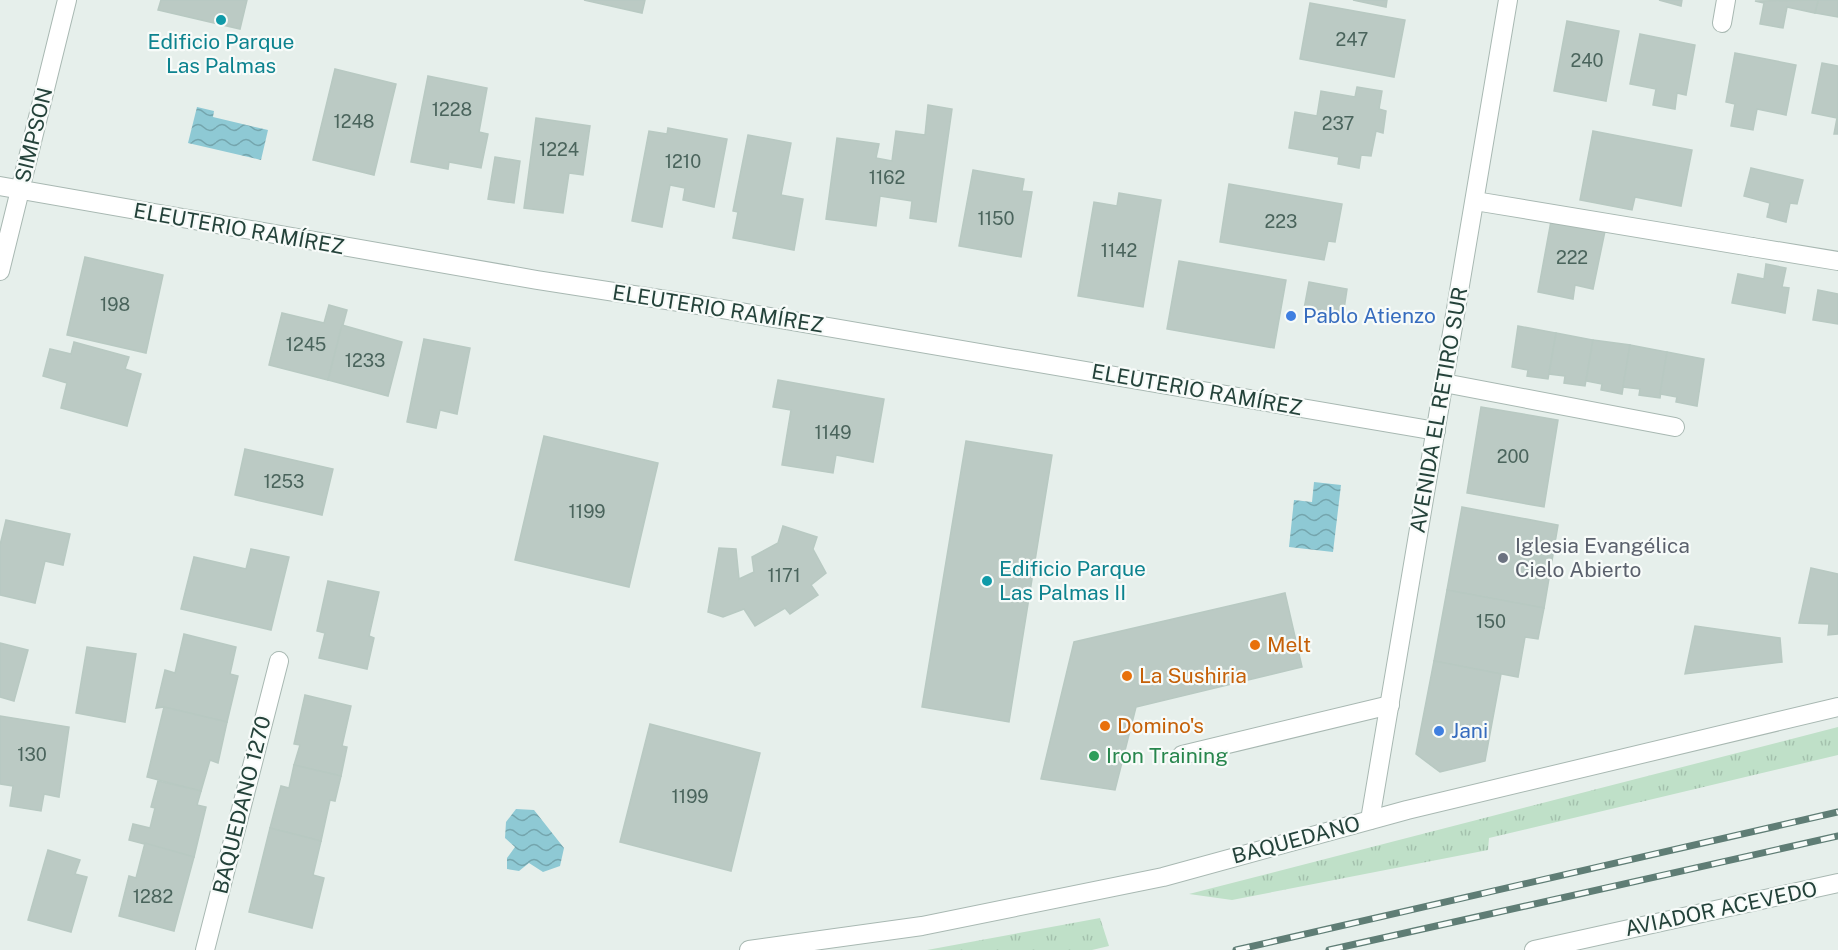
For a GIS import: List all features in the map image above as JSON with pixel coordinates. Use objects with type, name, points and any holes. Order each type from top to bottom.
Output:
[{"type":"street","name":"SIMPSON","points":[[0,271],[67,0]]},
{"type":"street","name":"AVENIDA EL RETIRO SUR","points":[[1370,820],[1508,0]]},
{"type":"street","points":[[1722,23],[1726,0]]},
{"type":"street","name":"ELEUTERIO RAMÍREZ","points":[[0,186],[1436,430]]},
{"type":"street","points":[[1475,201],[1838,261]]},
{"type":"street","points":[[1444,383],[1676,426]]},
{"type":"street","name":"BAQUEDANO 1270","points":[[205,950],[279,661]]},
{"type":"street","points":[[1182,755],[1390,705]]},
{"type":"street","name":"BAQUEDANO","points":[[750,950],[922,926],[1163,877],[1370,820],[1838,706]]},
{"type":"street","name":"AVIADOR ACEVEDO","points":[[1534,950],[1838,883]]},
{"type":"green space","points":[[1838,727],[1838,755],[1489,838],[1488,850],[1232,900],[1189,894]]},
{"type":"green space","points":[[1100,918],[1109,946],[1092,950],[927,950]]},
{"type":"water","points":[[197,107],[214,111],[213,117],[268,130],[261,160],[188,143]]},
{"type":"water","points":[[1314,482],[1341,485],[1333,552],[1289,547],[1294,500],[1312,502]]},
{"type":"water","points":[[516,809],[534,810],[564,848],[560,866],[543,872],[529,863],[519,871],[507,869],[507,858],[515,847],[505,838],[506,822]]},
{"type":"building","name":"Edificio Parque Las Palmas","points":[[161,0],[247,0],[240,29],[158,10]]},
{"type":"building","points":[[584,0],[645,0],[642,13]]},
{"type":"building","points":[[1353,0],[1387,0],[1386,7]]},
{"type":"building","points":[[1659,0],[1682,0],[1681,6]]},
{"type":"building","points":[[1818,0],[1838,0],[1838,17],[1815,13]]},
{"type":"building","points":[[1818,0],[1815,13],[1787,7],[1783,28],[1760,24],[1764,3],[1755,1]]},
{"type":"building","points":[[1310,3],[1405,20],[1394,77],[1300,59]]},
{"type":"building","points":[[1567,21],[1619,31],[1606,101],[1554,91]]},
{"type":"building","points":[[1640,34],[1695,45],[1686,95],[1677,93],[1675,109],[1653,105],[1656,89],[1630,84]]},
{"type":"building","points":[[1735,53],[1796,65],[1786,115],[1757,109],[1753,130],[1731,126],[1735,104],[1726,102]]},
{"type":"building","points":[[1822,63],[1838,66],[1838,134],[1834,134],[1837,118],[1812,113]]},
{"type":"building","points":[[335,69],[396,84],[374,175],[313,160]]},
{"type":"building","points":[[428,76],[487,88],[479,132],[488,134],[481,168],[449,162],[448,169],[411,162]]},
{"type":"building","points":[[1357,87],[1382,91],[1379,109],[1386,111],[1383,133],[1376,131],[1371,156],[1361,155],[1359,168],[1338,164],[1339,157],[1289,148],[1295,112],[1317,116],[1321,91],[1355,97]]},
{"type":"building","points":[[928,105],[952,109],[936,222],[910,218],[912,201],[880,196],[876,226],[826,219],[837,138],[879,144],[876,158],[892,161],[896,131],[925,135]]},
{"type":"building","points":[[536,118],[590,126],[583,175],[569,173],[563,213],[524,208]]},
{"type":"building","points":[[668,128],[727,139],[714,207],[683,200],[685,188],[670,185],[662,227],[632,221],[649,131],[667,134]]},
{"type":"building","points":[[1593,131],[1692,150],[1681,206],[1635,197],[1632,210],[1580,200]]},
{"type":"building","points":[[748,135],[791,143],[781,195],[803,199],[794,250],[733,238],[738,212],[733,211]]},
{"type":"building","points":[[495,157],[520,161],[514,203],[488,199]]},
{"type":"building","points":[[1751,168],[1803,180],[1797,204],[1790,203],[1786,222],[1767,217],[1770,203],[1744,196]]},
{"type":"building","points":[[973,170],[1024,179],[1022,191],[1032,192],[1021,257],[959,246]]},
{"type":"building","points":[[1229,184],[1342,204],[1335,242],[1328,241],[1324,260],[1220,242]]},
{"type":"building","points":[[1119,193],[1161,200],[1143,307],[1078,296],[1094,202],[1117,206]]},
{"type":"building","points":[[1551,221],[1605,231],[1593,289],[1575,285],[1573,299],[1538,292]]},
{"type":"building","points":[[85,257],[163,275],[146,353],[67,335]]},
{"type":"building","points":[[1179,261],[1286,280],[1274,348],[1167,329]]},
{"type":"building","points":[[1766,264],[1786,268],[1782,287],[1789,288],[1785,313],[1732,303],[1738,274],[1764,279]]},
{"type":"building","points":[[1309,282],[1347,289],[1343,316],[1304,309]]},
{"type":"building","points":[[1818,290],[1838,294],[1838,324],[1813,320]]},
{"type":"building","points":[[329,305],[347,310],[328,380],[269,365],[282,313],[324,323]]},
{"type":"building","points":[[342,325],[402,342],[388,396],[328,380]]},
{"type":"building","points":[[1518,326],[1556,333],[1548,379],[1527,376],[1528,370],[1512,367]]},
{"type":"building","points":[[1556,333],[1593,340],[1585,386],[1564,383],[1565,376],[1549,374]]},
{"type":"building","points":[[424,339],[470,348],[457,414],[440,410],[436,428],[407,422]]},
{"type":"building","points":[[1593,340],[1630,345],[1622,394],[1601,390],[1602,384],[1586,381]]},
{"type":"building","points":[[74,342],[129,357],[125,369],[141,374],[127,426],[61,408],[67,383],[43,376],[50,349],[71,354]]},
{"type":"building","points":[[1630,345],[1667,352],[1660,398],[1639,395],[1640,389],[1623,387]]},
{"type":"building","points":[[1667,352],[1704,359],[1697,406],[1676,402],[1677,397],[1660,394]]},
{"type":"building","points":[[778,380],[884,399],[873,462],[836,455],[833,473],[782,465],[791,410],[773,407]]},
{"type":"building","points":[[1481,407],[1558,420],[1544,507],[1467,493]]},
{"type":"building","points":[[544,436],[658,463],[629,587],[515,560]]},
{"type":"building","name":"Edificio Parque Las Palmas II","points":[[966,441],[1052,455],[1009,722],[922,707]]},
{"type":"building","points":[[245,449],[333,469],[322,515],[235,495]]},
{"type":"building","name":"Iglesia Evangélica Cielo Abierto","points":[[1462,507],[1558,525],[1544,608],[1447,590]]},
{"type":"building","points":[[6,520],[70,534],[63,565],[45,561],[35,603],[0,595],[0,545]]},
{"type":"building","points":[[783,526],[817,537],[813,549],[826,573],[811,585],[818,595],[790,614],[785,608],[755,626],[744,609],[723,617],[708,612],[719,548],[736,549],[739,579],[754,572],[752,557],[778,543]]},
{"type":"building","points":[[251,549],[289,557],[271,630],[181,609],[194,557],[246,569]]},
{"type":"building","points":[[1811,568],[1838,574],[1838,634],[1828,635],[1829,624],[1799,623]]},
{"type":"building","points":[[328,581],[379,592],[369,636],[374,638],[367,669],[319,658],[325,633],[317,631]]},
{"type":"building","points":[[1447,590],[1544,608],[1538,639],[1525,637],[1518,677],[1434,661]]},
{"type":"building","points":[[1285,593],[1302,667],[1136,707],[1115,790],[1041,779],[1074,642]]},
{"type":"building","points":[[1695,626],[1780,638],[1782,662],[1685,674]]},
{"type":"building","points":[[184,634],[236,647],[230,674],[238,676],[227,722],[164,707],[156,708],[165,670],[175,673]]},
{"type":"building","points":[[0,643],[28,650],[14,701],[0,697]]},
{"type":"building","points":[[87,647],[136,654],[125,722],[76,713]]},
{"type":"building","points":[[1434,661],[1501,674],[1485,761],[1440,772],[1416,754]]},
{"type":"building","points":[[305,695],[351,706],[342,746],[347,747],[341,776],[294,765],[300,745],[294,744]]},
{"type":"building","points":[[164,707],[227,722],[218,763],[210,760],[201,791],[147,777]]},
{"type":"building","points":[[0,716],[69,727],[59,797],[44,794],[41,811],[10,806],[13,786],[0,784]]},
{"type":"building","points":[[650,724],[760,753],[731,871],[620,842]]},
{"type":"building","points":[[294,765],[341,776],[335,801],[330,800],[321,841],[270,828],[281,786],[289,788]]},
{"type":"building","points":[[158,781],[201,791],[197,805],[206,807],[194,857],[129,840],[133,824],[150,828],[155,808],[151,807]]},
{"type":"building","points":[[270,828],[321,841],[313,875],[324,878],[312,928],[249,912]]},
{"type":"building","points":[[145,843],[194,857],[174,931],[119,916],[129,876],[136,878]]},
{"type":"building","points":[[48,850],[80,860],[75,874],[87,877],[71,932],[28,920]]},
{"type":"railway","points":[[1236,950],[1838,812]]},
{"type":"railway","points":[[1329,950],[1838,836]]},
{"type":"place","name":"Edificio Parque Las Palmas","points":[[221,20]]},
{"type":"place","name":"Pablo Atienzo","points":[[1291,316]]},
{"type":"place","name":"Iglesia Evangélica Cielo Abierto","points":[[1503,558]]},
{"type":"place","name":"Edificio Parque Las Palmas II","points":[[987,581]]},
{"type":"place","name":"Melt","points":[[1255,645]]},
{"type":"place","name":"La Sushiria","points":[[1127,676]]},
{"type":"place","name":"Domino's","points":[[1105,726]]},
{"type":"place","name":"Jani","points":[[1439,731]]},
{"type":"place","name":"Iron Training","points":[[1094,756]]}]
